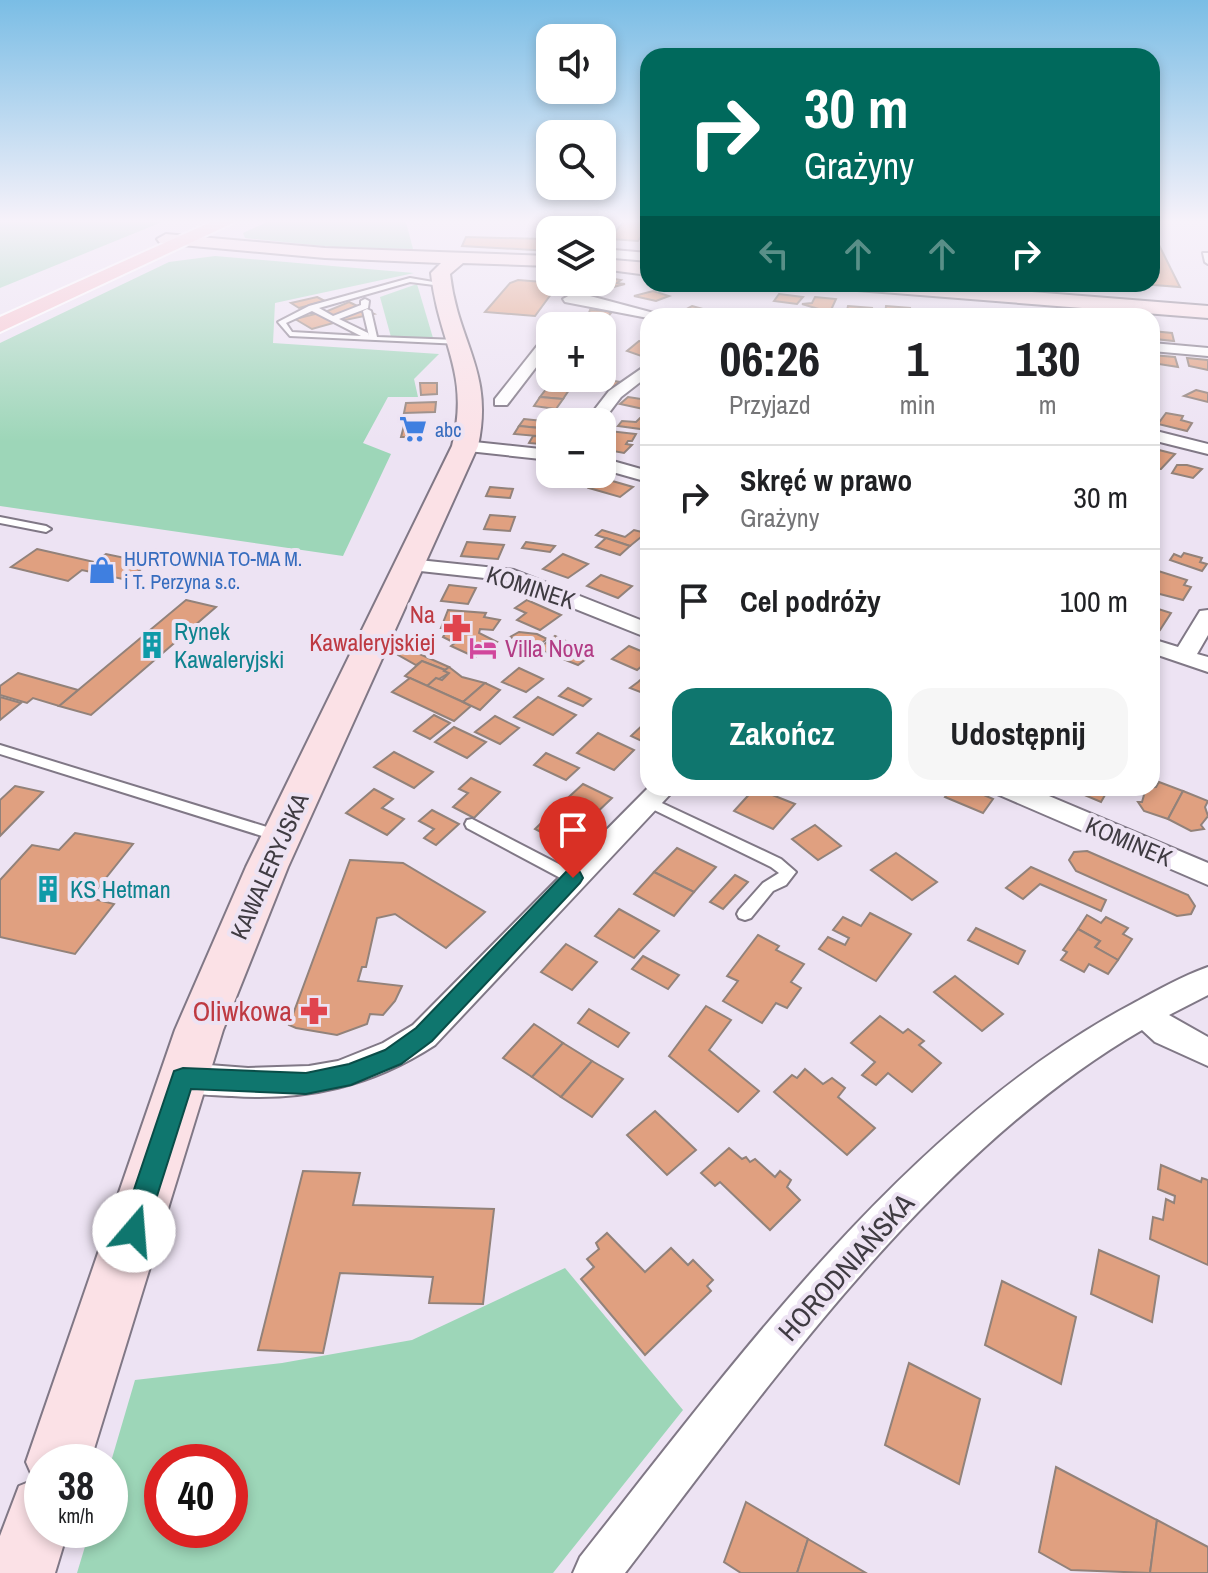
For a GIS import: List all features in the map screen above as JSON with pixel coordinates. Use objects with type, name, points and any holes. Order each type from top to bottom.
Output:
[{"type":"main road","points":[[0,313],[42,295]]},
{"type":"main road","points":[[0,325],[61,295]]},
{"type":"street","name":"KAWALERYJSKA","points":[[64,1444],[199,1030],[281,837],[465,446],[474,404],[473,382],[441,295]]},
{"type":"street","points":[[1000,295],[1158,308]]},
{"type":"street","points":[[570,296],[566,306],[640,314]]},
{"type":"street","points":[[1160,308],[1208,312]]},
{"type":"street","points":[[1160,348],[1208,352]]},
{"type":"street","points":[[501,402],[536,357]]},
{"type":"street","points":[[604,408],[615,394],[640,375]]},
{"type":"street","points":[[1160,437],[1208,449]]},
{"type":"street","points":[[465,446],[536,454]]},
{"type":"street","points":[[616,467],[640,475]]},
{"type":"street","name":"KOMINEK","points":[[409,565],[507,574],[640,628]]},
{"type":"street","points":[[1184,657],[1208,616]]},
{"type":"street","points":[[1160,649],[1208,665]]},
{"type":"street","points":[[183,1078],[306,1084],[351,1074],[393,1057],[424,1035],[655,796]]},
{"type":"street","name":"KOMINEK","points":[[1025,796],[1208,875]]},
{"type":"street","name":"HORODNIAŃSKA","points":[[596,1573],[805,1307],[907,1197],[982,1128],[1059,1066],[1145,1013],[1208,980]]},
{"type":"street","points":[[1145,1013],[1166,1032],[1208,1052]]},
{"type":"street","points":[[21,1573],[29,1548]]},
{"type":"lane","points":[[282,322],[325,316],[378,295]]},
{"type":"lane","points":[[321,299],[366,301]]},
{"type":"lane","points":[[325,316],[366,301]]},
{"type":"lane","points":[[325,316],[366,301]]},
{"type":"lane","points":[[366,301],[374,339]]},
{"type":"lane","points":[[295,306],[283,312],[282,322],[290,334],[458,342]]},
{"type":"lane","points":[[325,316],[374,339]]},
{"type":"lane","points":[[0,520],[46,529]]},
{"type":"lane","points":[[0,749],[281,837]]},
{"type":"lane","points":[[658,796],[788,872],[781,881],[768,887],[745,914]]},
{"type":"lane","points":[[472,824],[573,878]]},
{"type":"green space","points":[[99,295],[310,295],[275,303],[273,343],[439,354],[414,379],[418,397],[388,397],[363,443],[391,454],[343,556],[0,506],[0,343]]},
{"type":"green space","points":[[420,295],[433,338],[391,337],[380,297]]},
{"type":"green space","points":[[565,1268],[683,1410],[553,1573],[77,1573],[85,1548],[128,1548],[128,1444],[116,1444],[135,1380],[282,1363],[412,1340]]},
{"type":"building","points":[[499,295],[550,296],[535,316],[485,312]]},
{"type":"building","points":[[667,295],[669,296],[656,301],[634,296]]},
{"type":"building","points":[[778,295],[803,297],[797,304],[774,301]]},
{"type":"building","points":[[317,297],[325,301],[299,308],[291,303]]},
{"type":"building","points":[[815,297],[836,299],[832,308],[802,304],[812,303]]},
{"type":"building","points":[[349,302],[374,314],[336,322],[320,314]]},
{"type":"building","points":[[319,313],[337,322],[312,329],[295,319]]},
{"type":"building","points":[[1160,332],[1172,333],[1174,341],[1160,340]]},
{"type":"building","points":[[639,341],[640,341],[640,356],[627,351]]},
{"type":"building","points":[[1160,356],[1175,357],[1178,367],[1160,364]]},
{"type":"building","points":[[1187,358],[1208,360],[1208,370],[1189,366]]},
{"type":"building","points":[[420,383],[437,383],[437,394],[421,395]]},
{"type":"building","points":[[1196,390],[1208,393],[1208,402],[1184,396]]},
{"type":"building","points":[[544,392],[568,392],[563,399],[540,397]]},
{"type":"building","points":[[540,397],[563,399],[557,408],[534,406]]},
{"type":"building","points":[[628,397],[640,399],[640,408],[620,404]]},
{"type":"building","points":[[436,402],[435,412],[404,413],[406,403]]},
{"type":"building","points":[[1166,413],[1183,416],[1181,420],[1192,423],[1187,431],[1160,424]]},
{"type":"building","points":[[640,418],[640,429],[618,426],[622,421],[636,422]]},
{"type":"building","points":[[524,419],[536,420],[536,428],[519,426]]},
{"type":"building","name":"abc","points":[[405,422],[425,422],[422,437],[401,437]]},
{"type":"building","points":[[519,426],[536,428],[536,436],[514,434]]},
{"type":"building","points":[[616,432],[636,434],[626,444],[632,445],[624,453],[616,452]]},
{"type":"building","points":[[1160,450],[1175,454],[1161,469]]},
{"type":"building","points":[[1177,465],[1202,469],[1193,478],[1172,473]]},
{"type":"building","points":[[616,482],[633,487],[620,497],[589,488],[616,488]]},
{"type":"building","points":[[490,487],[513,489],[510,498],[486,496]]},
{"type":"building","points":[[490,515],[515,517],[510,531],[484,529]]},
{"type":"building","points":[[602,530],[625,537],[634,530],[640,532],[640,538],[630,546],[596,535]]},
{"type":"building","points":[[606,538],[630,546],[620,555],[596,547]]},
{"type":"building","points":[[467,542],[504,545],[498,559],[461,556]]},
{"type":"building","points":[[526,542],[555,546],[550,552],[522,548]]},
{"type":"building","points":[[37,549],[94,562],[106,554],[149,563],[127,580],[82,570],[68,581],[11,567]]},
{"type":"building","points":[[1184,553],[1202,558],[1200,562],[1207,564],[1202,571],[1170,560],[1174,554],[1181,557]]},
{"type":"building","points":[[563,554],[588,564],[568,578],[543,569]]},
{"type":"building","points":[[1160,572],[1187,580],[1184,585],[1191,587],[1183,600],[1160,594]]},
{"type":"building","points":[[601,575],[632,586],[618,598],[587,586]]},
{"type":"building","points":[[449,585],[476,588],[468,604],[441,601]]},
{"type":"building","name":"Rynek Kawaleryjski","points":[[186,600],[216,607],[91,715],[59,706]]},
{"type":"building","points":[[527,600],[561,615],[540,630],[517,620],[526,613],[515,608]]},
{"type":"building","points":[[448,610],[486,613],[484,617],[500,620],[493,630],[480,629],[479,633],[497,642],[475,657],[451,646],[455,643],[443,637],[448,628],[441,628]]},
{"type":"building","points":[[1160,610],[1171,613],[1160,630]]},
{"type":"building","points":[[519,632],[537,634],[547,639],[535,648],[510,637]]},
{"type":"building","points":[[555,636],[574,645],[558,657],[538,649]]},
{"type":"building","points":[[397,644],[449,667],[445,670],[422,661],[416,665],[393,652]]},
{"type":"building","points":[[574,645],[594,653],[578,665],[558,657]]},
{"type":"building","points":[[629,646],[640,651],[640,668],[637,670],[612,659]]},
{"type":"building","points":[[422,661],[449,673],[427,686],[405,676]]},
{"type":"building","points":[[449,667],[462,677],[485,683],[463,702],[427,686],[436,678],[442,680],[449,673],[444,671]]},
{"type":"building","points":[[519,668],[543,679],[526,692],[502,682]]},
{"type":"building","points":[[18,673],[78,690],[59,706],[33,698],[27,703],[0,695],[0,686]]},
{"type":"building","points":[[410,678],[471,706],[454,721],[392,692]]},
{"type":"building","points":[[640,680],[640,692],[630,688]]},
{"type":"building","points":[[485,683],[500,690],[480,710],[463,702]]},
{"type":"building","points":[[568,688],[591,699],[583,706],[559,696]]},
{"type":"building","points":[[0,697],[21,703],[0,720]]},
{"type":"building","points":[[538,697],[576,715],[553,735],[514,717]]},
{"type":"building","points":[[434,715],[450,723],[430,739],[414,731]]},
{"type":"building","points":[[495,716],[519,728],[500,744],[475,732]]},
{"type":"building","points":[[454,727],[486,742],[467,758],[435,742]]},
{"type":"building","points":[[640,728],[640,740],[631,736]]},
{"type":"building","points":[[598,733],[634,750],[614,770],[577,753]]},
{"type":"building","points":[[394,752],[433,772],[414,788],[374,767]]},
{"type":"building","points":[[546,753],[579,768],[566,780],[534,765]]},
{"type":"building","points":[[471,778],[500,792],[474,818],[453,807],[468,793],[459,789]]},
{"type":"building","points":[[1160,782],[1183,791],[1168,819],[1144,811],[1138,802],[1142,802],[1144,796],[1160,796]]},
{"type":"building","points":[[583,784],[612,798],[589,820],[560,805]]},
{"type":"building","points":[[15,786],[43,792],[0,836],[0,800]]},
{"type":"building","points":[[374,789],[393,799],[382,808],[404,819],[387,835],[346,813]]},
{"type":"building","points":[[1183,791],[1208,801],[1205,807],[1208,816],[1201,825],[1204,829],[1191,831],[1168,819]]},
{"type":"building","points":[[748,796],[775,796],[795,804],[773,829],[734,811]]},
{"type":"building","points":[[986,796],[993,799],[983,813],[945,797]]},
{"type":"building","points":[[1087,796],[1104,796],[1101,802]]},
{"type":"building","points":[[560,805],[589,820],[564,844],[535,829]]},
{"type":"building","points":[[432,810],[459,824],[436,845],[424,838],[434,829],[419,821]]},
{"type":"building","points":[[815,825],[841,846],[818,860],[792,839]]},
{"type":"building","name":"KS Hetman","points":[[75,833],[133,844],[90,898],[114,904],[75,954],[0,937],[0,880],[32,845],[59,850]]},
{"type":"building","points":[[677,848],[716,867],[694,892],[654,872]]},
{"type":"building","points":[[1087,851],[1188,895],[1195,906],[1191,914],[1177,916],[1076,871],[1069,860],[1074,852]]},
{"type":"building","points":[[896,853],[937,882],[912,900],[871,870]]},
{"type":"building","points":[[350,860],[403,863],[485,912],[446,948],[395,914],[377,918],[366,967],[362,967],[358,981],[402,986],[395,1001],[383,1015],[370,1014],[367,1024],[337,1035],[296,1028],[289,1025]]},
{"type":"building","points":[[1031,867],[1106,900],[1101,911],[1040,884],[1023,899],[1006,888]]},
{"type":"building","points":[[654,872],[694,892],[674,916],[634,894]]},
{"type":"building","points":[[735,875],[748,882],[723,909],[710,902]]},
{"type":"building","points":[[619,909],[659,931],[634,958],[595,936]]},
{"type":"building","points":[[870,913],[911,934],[876,981],[819,949],[828,937],[845,945],[849,938],[833,930],[843,917],[861,926]]},
{"type":"building","points":[[1087,915],[1101,923],[1106,917],[1128,928],[1123,934],[1132,939],[1118,960],[1095,947],[1100,941],[1078,929]]},
{"type":"building","points":[[976,928],[1025,951],[1018,964],[968,940]]},
{"type":"building","points":[[1078,929],[1100,941],[1095,947],[1118,960],[1108,974],[1089,964],[1084,972],[1061,960],[1067,952],[1063,950]]},
{"type":"building","points":[[758,935],[779,946],[776,950],[804,964],[791,982],[801,988],[787,1008],[776,1003],[762,1023],[723,1001],[738,981],[727,976]]},
{"type":"building","points":[[566,944],[597,962],[572,990],[541,972]]},
{"type":"building","points":[[643,956],[679,975],[668,989],[632,969]]},
{"type":"building","points":[[955,976],[1003,1014],[982,1031],[934,992]]},
{"type":"building","points":[[706,1006],[731,1020],[709,1050],[759,1091],[738,1112],[669,1056]]},
{"type":"building","points":[[589,1009],[629,1033],[618,1047],[578,1023]]},
{"type":"building","points":[[880,1016],[903,1033],[908,1029],[924,1041],[919,1045],[941,1063],[912,1092],[888,1073],[876,1085],[862,1075],[875,1062],[851,1043]]},
{"type":"building","points":[[534,1024],[563,1043],[532,1077],[503,1058]]},
{"type":"building","points":[[563,1043],[592,1061],[561,1097],[532,1077]]},
{"type":"building","points":[[592,1061],[623,1079],[592,1117],[561,1097]]},
{"type":"building","points":[[805,1069],[823,1084],[832,1078],[845,1088],[838,1097],[875,1128],[847,1155],[774,1092],[792,1075],[797,1078]]},
{"type":"building","points":[[655,1111],[696,1150],[667,1175],[627,1135]]},
{"type":"building","points":[[729,1148],[742,1159],[746,1157],[750,1162],[755,1159],[775,1177],[780,1171],[791,1180],[787,1187],[800,1200],[770,1230],[720,1182],[715,1186],[701,1173]]},
{"type":"building","points":[[1161,1165],[1201,1182],[1202,1178],[1208,1180],[1208,1265],[1150,1239],[1153,1217],[1163,1220],[1166,1199],[1174,1203],[1175,1196],[1158,1189]]},
{"type":"building","points":[[303,1171],[360,1173],[353,1205],[494,1209],[483,1304],[429,1303],[433,1277],[340,1273],[323,1353],[258,1350]]},
{"type":"building","points":[[607,1233],[645,1272],[671,1248],[688,1265],[693,1260],[713,1280],[707,1286],[711,1291],[645,1355],[581,1279],[594,1267],[587,1259],[599,1249],[596,1243]]},
{"type":"building","points":[[1099,1250],[1159,1276],[1152,1322],[1091,1294]]},
{"type":"building","points":[[1002,1281],[1076,1317],[1061,1384],[985,1345]]},
{"type":"building","points":[[909,1363],[980,1399],[959,1484],[885,1445]]},
{"type":"building","points":[[1056,1467],[1157,1520],[1150,1573],[1071,1570],[1039,1552]]},
{"type":"building","points":[[746,1502],[808,1539],[797,1573],[741,1573],[724,1562]]},
{"type":"building","points":[[1157,1520],[1208,1547],[1208,1573],[1150,1573]]},
{"type":"building","points":[[808,1539],[866,1573],[797,1573]]},
{"type":"place","name":"abc","points":[[413,429]]},
{"type":"place","name":"HURTOWNIA TO-MA M. i T. Perzyna s.c.","points":[[102,570]]},
{"type":"place","name":"Na Kawaleryjskiej","points":[[457,628]]},
{"type":"place","name":"Rynek Kawaleryjski","points":[[152,645]]},
{"type":"place","name":"Villa Nova","points":[[483,648]]},
{"type":"place","name":"KS Hetman","points":[[48,889]]},
{"type":"place","name":"Oliwkowa","points":[[314,1011]]},
{"type":"route","points":[[134,1231],[183,1078],[306,1084],[351,1074],[393,1057],[424,1035],[573,878]]}]
